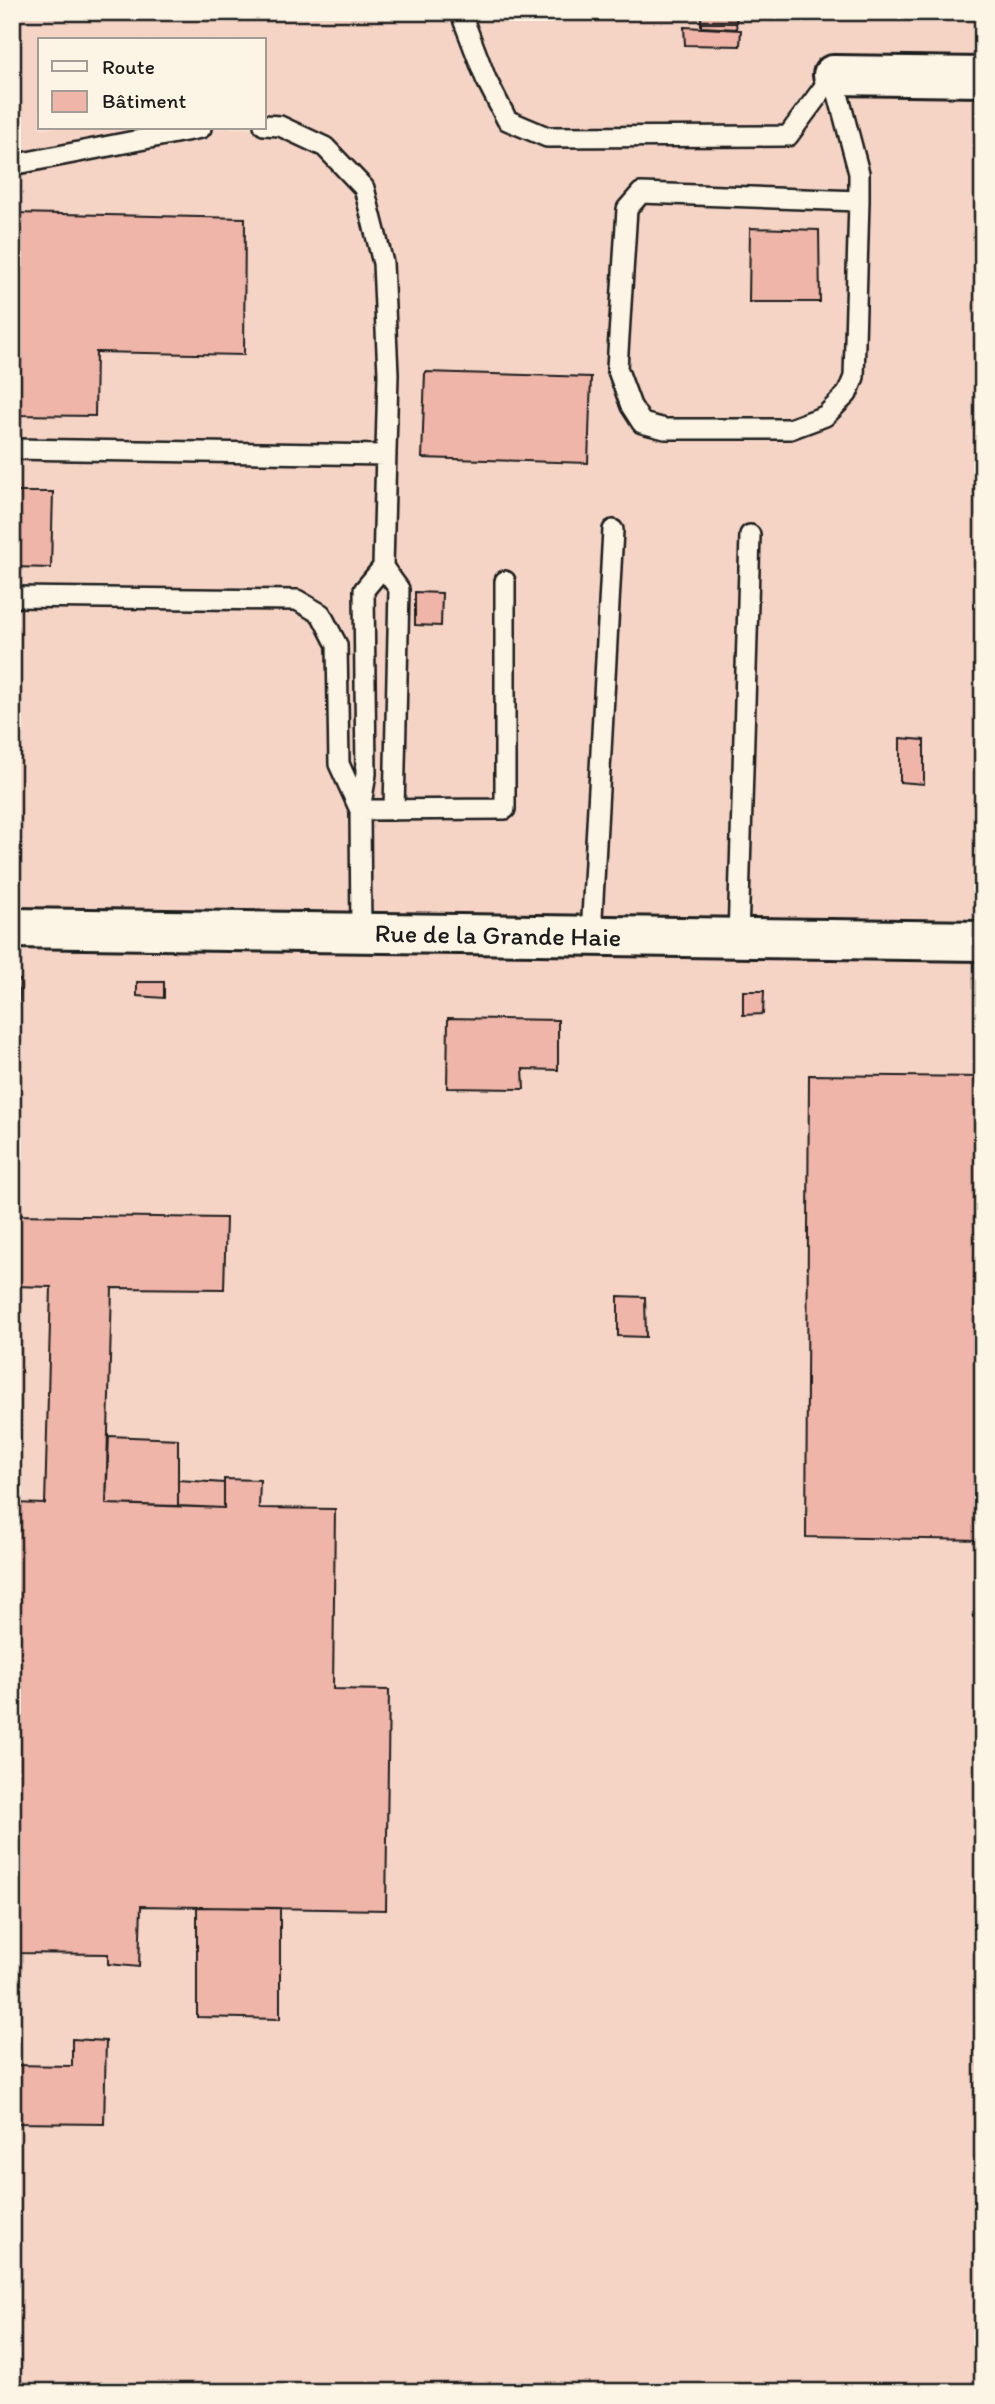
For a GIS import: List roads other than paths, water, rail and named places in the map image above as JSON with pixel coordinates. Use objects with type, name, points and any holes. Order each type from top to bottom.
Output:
[{"type":"street","points":[[833,75],[983,77]]},
{"type":"street","name":"Rue de la Grande Haie","points":[[12,928],[983,941]]},
{"type":"lane","points":[[462,12],[486,79],[507,120],[547,137],[788,136],[833,75]]},
{"type":"lane","points":[[833,75],[859,173],[859,201],[854,377],[847,394],[825,416],[790,429],[665,429],[642,424],[631,406],[617,368],[627,209],[642,193],[859,201]]},
{"type":"lane","points":[[266,125],[280,126],[325,147],[364,188],[383,262],[388,374],[383,567],[399,589],[394,810]]},
{"type":"lane","points":[[12,164],[190,130]]},
{"type":"lane","points":[[12,449],[386,455]]},
{"type":"lane","points":[[592,936],[613,530]]},
{"type":"lane","points":[[738,938],[750,535]]},
{"type":"lane","points":[[360,933],[360,810],[366,774],[364,590],[383,567]]},
{"type":"lane","points":[[360,810],[505,809],[505,581]]},
{"type":"lane","points":[[12,597],[297,600],[321,614],[337,645],[339,764],[360,810]]}]
